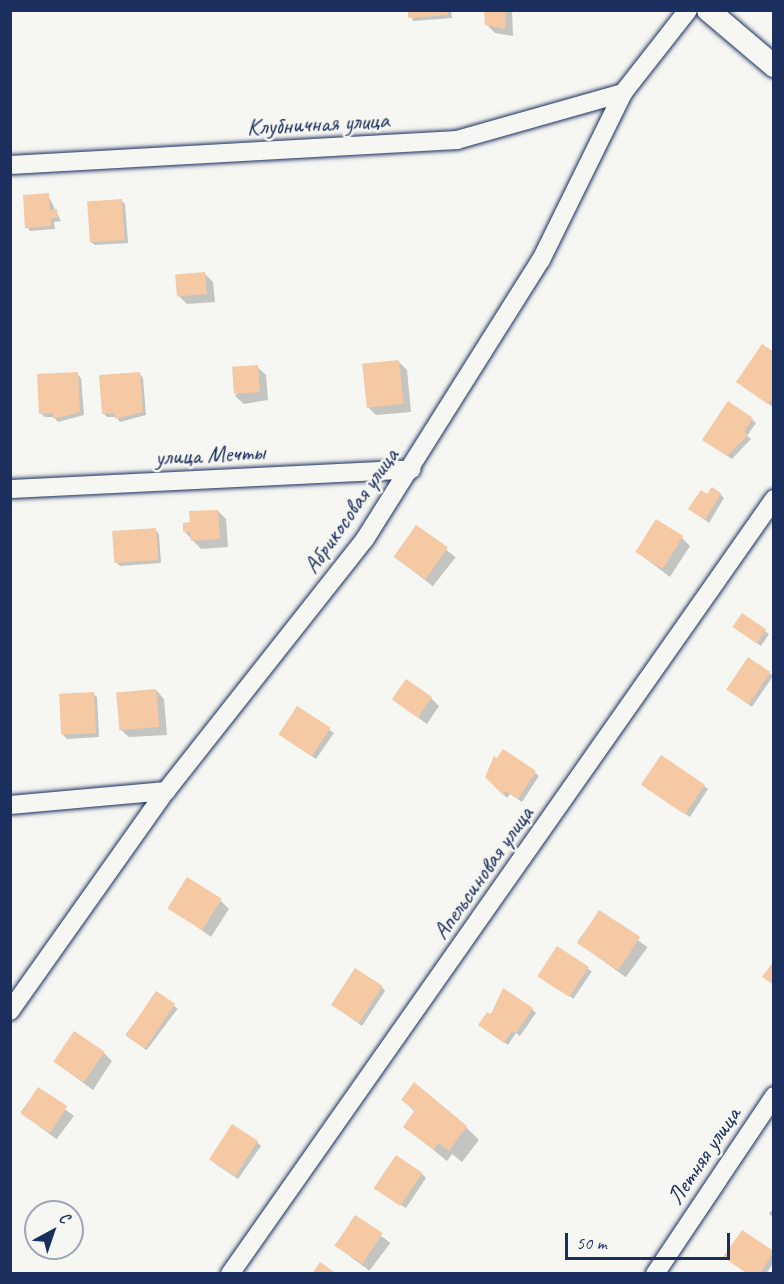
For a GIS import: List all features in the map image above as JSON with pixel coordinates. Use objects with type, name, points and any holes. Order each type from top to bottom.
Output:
[{"type":"street","name":"Абрикосовая улица","points":[[10,1011],[166,791],[365,539],[412,469],[541,260],[623,93],[688,10]]},
{"type":"street","points":[[708,10],[774,66]]},
{"type":"street","name":"Клубничная улица","points":[[10,165],[457,140],[623,93]]},
{"type":"street","name":"улица Мечты","points":[[10,489],[412,469]]},
{"type":"street","name":"Апельсиновая улица","points":[[230,1274],[774,499]]},
{"type":"street","points":[[10,805],[166,791]]},
{"type":"street","name":"Летняя улица","points":[[655,1274],[774,1096]]},
{"type":"building","points":[[408,10],[448,10],[448,15],[408,18]]},
{"type":"building","points":[[484,10],[506,10],[505,29],[485,25]]},
{"type":"building","points":[[49,193],[50,210],[57,209],[58,218],[51,218],[51,226],[25,228],[23,195]]},
{"type":"building","points":[[122,199],[125,240],[90,242],[87,201]]},
{"type":"building","points":[[205,272],[207,294],[177,297],[175,275]]},
{"type":"building","points":[[762,344],[774,352],[774,396],[768,404],[736,382]]},
{"type":"building","points":[[399,360],[404,404],[367,408],[362,364]]},
{"type":"building","points":[[258,365],[260,392],[234,394],[232,367]]},
{"type":"building","points":[[78,372],[80,412],[53,419],[53,413],[39,414],[37,374]]},
{"type":"building","points":[[140,372],[143,412],[115,419],[115,413],[102,414],[99,375]]},
{"type":"building","points":[[728,401],[753,418],[744,432],[748,435],[727,456],[702,440]]},
{"type":"building","points":[[712,487],[721,493],[705,520],[688,509],[701,490],[707,494]]},
{"type":"building","points":[[218,510],[220,539],[191,541],[190,532],[183,532],[183,523],[190,522],[189,511]]},
{"type":"building","points":[[656,519],[683,536],[662,569],[635,552]]},
{"type":"building","points":[[416,525],[448,547],[426,579],[394,557]]},
{"type":"building","points":[[156,528],[158,560],[114,563],[112,531]]},
{"type":"building","points":[[742,613],[766,629],[757,643],[732,627]]},
{"type":"building","points":[[748,657],[770,672],[749,704],[726,689]]},
{"type":"building","points":[[406,679],[432,697],[418,718],[392,699]]},
{"type":"building","points":[[156,689],[159,727],[119,730],[116,692]]},
{"type":"building","points":[[94,692],[96,733],[61,735],[59,694]]},
{"type":"building","points":[[297,706],[331,728],[312,756],[278,735]]},
{"type":"building","points":[[503,749],[536,771],[518,799],[506,791],[503,795],[485,777],[494,756],[497,758]]},
{"type":"building","points":[[661,755],[705,785],[685,814],[641,785]]},
{"type":"building","points":[[187,877],[222,899],[202,930],[167,908]]},
{"type":"building","points":[[599,910],[640,937],[618,970],[577,944]]},
{"type":"building","points":[[557,946],[589,967],[569,997],[537,976]]},
{"type":"building","points":[[774,961],[774,985],[762,977]]},
{"type":"building","points":[[355,968],[383,986],[359,1023],[331,1005]]},
{"type":"building","points":[[503,988],[533,1008],[516,1033],[512,1031],[504,1043],[478,1025],[487,1012],[491,1014]]},
{"type":"building","points":[[156,991],[175,1004],[145,1049],[126,1036]]},
{"type":"building","points":[[74,1031],[105,1052],[84,1082],[53,1062]]},
{"type":"building","points":[[414,1082],[467,1126],[449,1151],[438,1143],[434,1150],[403,1127],[415,1110],[401,1100]]},
{"type":"building","points":[[38,1087],[67,1106],[50,1133],[21,1114]]},
{"type":"building","points":[[232,1124],[258,1141],[235,1176],[209,1159]]},
{"type":"building","points":[[396,1155],[423,1173],[400,1206],[374,1188]]},
{"type":"building","points":[[355,1215],[383,1233],[363,1264],[335,1246]]},
{"type":"building","points":[[742,1230],[774,1251],[760,1274],[748,1274],[723,1257]]},
{"type":"building","points":[[320,1262],[337,1274],[312,1274]]}]
